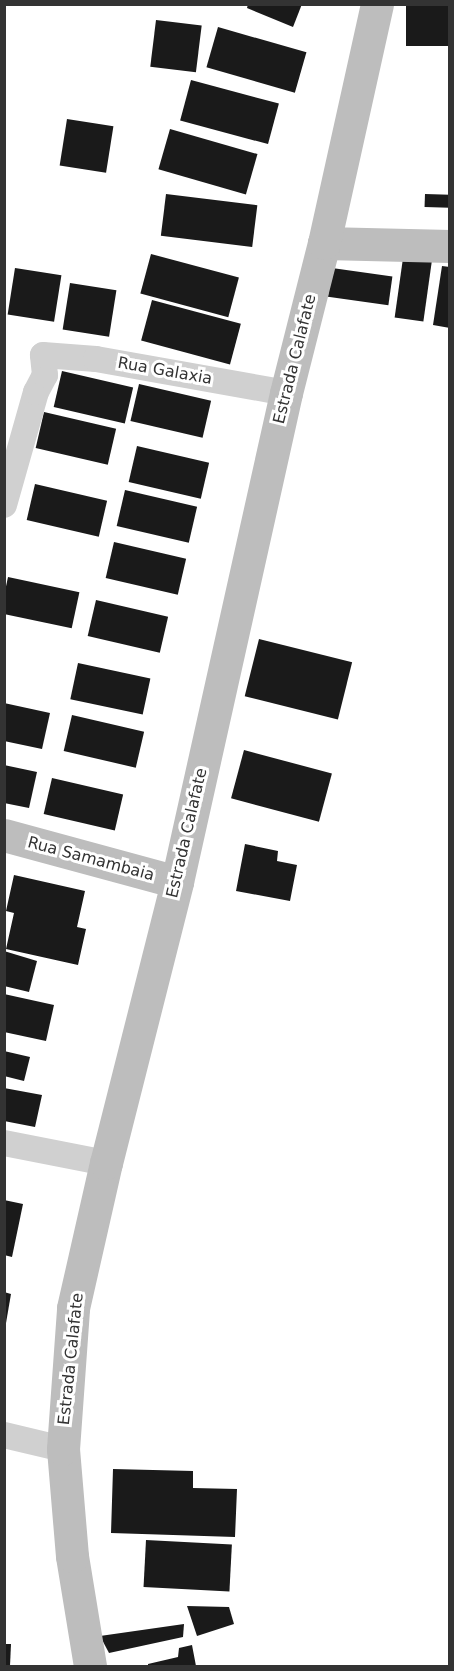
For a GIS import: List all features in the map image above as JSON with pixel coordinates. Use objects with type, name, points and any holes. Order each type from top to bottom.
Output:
[{"type":"street","name":"Estrada Calafate","points":[[90,1666],[72,1556],[63,1449],[73,1308],[106,1163],[177,882],[286,393],[324,243],[377,4]]},
{"type":"street","points":[[324,243],[450,246]]},
{"type":"street","name":"Rua Galaxia","points":[[4,505],[36,392],[45,375],[43,355],[96,359],[286,393]]},
{"type":"street","name":"Rua Samambaia","points":[[4,835],[177,882]]},
{"type":"street","points":[[4,1143],[106,1163]]},
{"type":"street","points":[[4,1435],[63,1449]]},
{"type":"building","points":[[248,4],[302,4],[293,27],[247,8]]},
{"type":"building","points":[[406,4],[450,4],[450,46],[406,46]]},
{"type":"building","points":[[156,20],[202,26],[196,72],[150,67]]},
{"type":"building","points":[[218,27],[306,52],[295,93],[206,67]]},
{"type":"building","points":[[191,80],[279,104],[268,144],[180,121]]},
{"type":"building","points":[[67,119],[113,126],[106,173],[60,165]]},
{"type":"building","points":[[170,129],[257,154],[246,194],[158,169]]},
{"type":"building","points":[[166,194],[257,205],[252,247],[161,236]]},
{"type":"building","points":[[425,194],[450,195],[450,208],[425,207]]},
{"type":"building","points":[[151,254],[239,278],[228,317],[140,294]]},
{"type":"building","points":[[403,258],[432,262],[423,321],[395,317]]},
{"type":"building","points":[[442,266],[450,267],[450,328],[433,325]]},
{"type":"building","points":[[15,268],[61,275],[54,322],[8,314]]},
{"type":"building","points":[[332,268],[392,276],[388,305],[328,297]]},
{"type":"building","points":[[70,283],[116,290],[109,337],[63,329]]},
{"type":"building","points":[[152,300],[241,324],[230,364],[141,341]]},
{"type":"building","points":[[62,371],[133,387],[125,423],[54,407]]},
{"type":"building","points":[[139,384],[211,401],[203,438],[130,421]]},
{"type":"building","points":[[44,412],[116,429],[108,465],[36,448]]},
{"type":"building","points":[[137,446],[209,463],[201,499],[129,482]]},
{"type":"building","points":[[35,484],[107,501],[99,537],[27,520]]},
{"type":"building","points":[[125,490],[197,507],[189,543],[117,526]]},
{"type":"building","points":[[114,542],[186,559],[178,595],[106,578]]},
{"type":"building","points":[[8,577],[79,592],[72,628],[4,614],[4,596]]},
{"type":"building","points":[[96,600],[168,617],[160,653],[88,636]]},
{"type":"building","points":[[259,639],[352,662],[338,719],[245,696]]},
{"type":"building","points":[[78,663],[150,678],[143,715],[70,699]]},
{"type":"building","points":[[4,703],[50,713],[42,749],[4,741]]},
{"type":"building","points":[[72,715],[144,732],[136,768],[64,751]]},
{"type":"building","points":[[244,750],[332,774],[319,822],[231,798]]},
{"type":"building","points":[[4,765],[37,772],[29,808],[4,803]]},
{"type":"building","points":[[52,778],[123,794],[115,830],[44,814]]},
{"type":"building","points":[[245,844],[278,851],[277,861],[297,865],[290,901],[236,891]]},
{"type":"building","points":[[14,875],[85,891],[77,927],[86,929],[78,965],[6,949],[14,913],[6,911]]},
{"type":"building","points":[[4,951],[37,961],[29,992],[4,986]]},
{"type":"building","points":[[4,994],[54,1005],[46,1041],[4,1032]]},
{"type":"building","points":[[4,1051],[30,1057],[24,1081],[4,1076]]},
{"type":"building","points":[[4,1088],[42,1095],[35,1127],[4,1121]]},
{"type":"building","points":[[4,1200],[23,1204],[12,1257],[4,1255]]},
{"type":"building","points":[[4,1292],[11,1294],[6,1323],[4,1323]]},
{"type":"building","points":[[113,1469],[193,1471],[193,1488],[237,1489],[235,1537],[111,1533]]},
{"type":"building","points":[[146,1540],[232,1545],[229,1591],[144,1587]]},
{"type":"building","points":[[187,1606],[229,1607],[234,1624],[197,1636]]},
{"type":"building","points":[[184,1624],[183,1637],[109,1653],[100,1636]]},
{"type":"building","points":[[4,1644],[11,1644],[10,1666],[4,1666]]},
{"type":"building","points":[[192,1645],[196,1666],[148,1666],[148,1664],[178,1657],[179,1648]]}]
